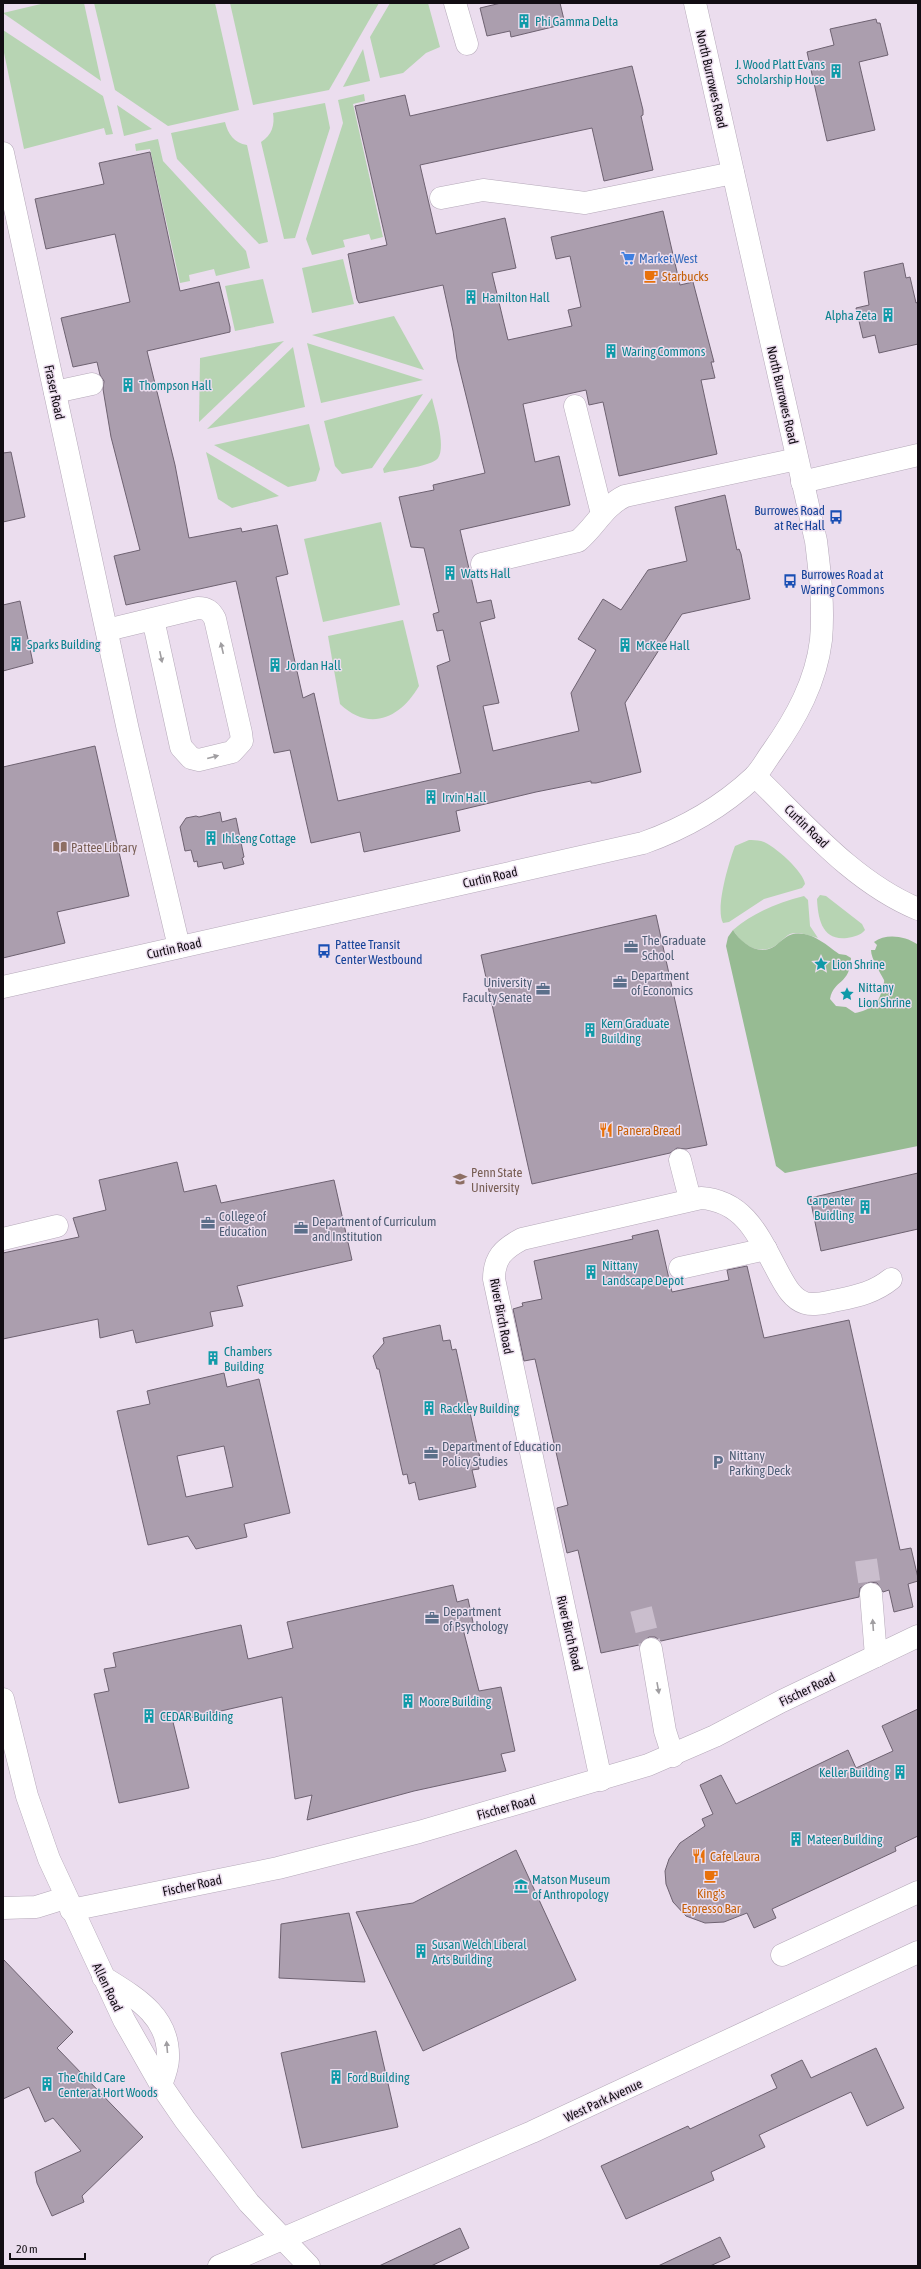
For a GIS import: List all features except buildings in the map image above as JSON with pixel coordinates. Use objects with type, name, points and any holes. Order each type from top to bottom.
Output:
[{"type":"street","points":[[455,3],[467,44]]},
{"type":"street","name":"North Burrowes Road","points":[[695,3],[816,540],[823,590],[820,641],[812,678],[801,706],[783,736],[755,776]]},
{"type":"street","name":"Fraser Road","points":[[3,153],[107,630],[179,947]]},
{"type":"street","points":[[441,198],[483,190],[585,203],[733,173]]},
{"type":"street","points":[[55,392],[92,384]]},
{"type":"street","points":[[575,406],[602,514]]},
{"type":"street","points":[[802,482],[918,455]]},
{"type":"street","points":[[482,564],[578,541],[587,534],[611,504],[625,496],[797,459]]},
{"type":"street","points":[[107,630],[198,608],[205,608],[212,612],[216,619],[241,733],[242,741],[232,752],[199,760],[191,758],[185,754],[181,747],[153,619]]},
{"type":"street","name":"Curtin Road","points":[[3,987],[643,843],[674,833],[724,801],[755,776],[859,874],[883,891],[918,909]]},
{"type":"street","points":[[680,1160],[690,1199]]},
{"type":"street","name":"River Birch Road","points":[[601,1780],[495,1287],[494,1267],[498,1256],[507,1247],[522,1239],[690,1199],[712,1198],[733,1207],[753,1226],[791,1293],[798,1300],[806,1304],[817,1304],[871,1292],[891,1279]]},
{"type":"street","points":[[3,1239],[57,1226]]},
{"type":"street","points":[[680,1268],[766,1249]]},
{"type":"street","points":[[871,1594],[876,1656]]},
{"type":"street","name":"Fischer Road","points":[[3,1908],[68,1904],[278,1868],[419,1832],[601,1780],[673,1756],[918,1636]]},
{"type":"street","points":[[651,1649],[665,1731],[673,1756]]},
{"type":"street","name":"Allen Road","points":[[3,1699],[28,1796],[49,1859],[68,1904],[124,2020],[161,2085],[249,2203],[309,2266]]},
{"type":"street","points":[[782,1955],[918,1892]]},
{"type":"street","name":"West Park Avenue","points":[[219,2266],[532,2132],[918,1952]]},
{"type":"street","points":[[102,1976],[142,2002],[153,2012],[162,2025],[167,2041],[168,2059],[161,2085]]},
{"type":"green space","points":[[45,3],[84,3],[101,81],[3,13]]},
{"type":"green space","points":[[94,3],[215,3],[239,110],[168,126],[115,90]]},
{"type":"green space","points":[[230,3],[379,3],[329,90],[253,105]]},
{"type":"green space","points":[[390,3],[428,3],[440,47],[426,53],[403,73],[380,78],[370,37]]},
{"type":"green space","points":[[3,30],[103,96],[113,134],[106,135],[104,128],[24,149],[3,48]]},
{"type":"green space","points":[[363,49],[370,81],[343,87]]},
{"type":"green space","points":[[364,94],[365,101],[353,104],[383,237],[371,240],[369,234],[343,240],[345,247],[312,255],[306,239],[343,123],[338,100]]},
{"type":"green space","points":[[325,103],[330,128],[295,238],[284,239],[261,142],[268,136],[272,129],[274,122],[273,113]]},
{"type":"green space","points":[[117,105],[152,129],[124,136]]},
{"type":"green space","points":[[225,122],[232,137],[238,142],[247,145],[268,242],[259,244],[177,159],[171,133]]},
{"type":"green space","points":[[158,139],[163,161],[246,251],[250,268],[216,276],[214,269],[189,275],[190,281],[180,283],[150,149],[136,151],[135,144]]},
{"type":"green space","points":[[343,259],[354,304],[312,313],[302,268]]},
{"type":"green space","points":[[263,279],[274,323],[235,331],[225,286]]},
{"type":"green space","points":[[394,316],[424,370],[312,335]]},
{"type":"green space","points":[[284,341],[199,422],[200,358]]},
{"type":"green space","points":[[307,343],[423,380],[321,403]]},
{"type":"green space","points":[[293,347],[305,407],[207,429]]},
{"type":"green space","points":[[423,394],[372,468],[342,474],[335,466],[324,421]]},
{"type":"green space","points":[[432,398],[440,431],[441,449],[439,456],[436,460],[425,465],[384,473],[383,469]]},
{"type":"green space","points":[[309,424],[320,469],[316,481],[288,487],[214,445]]},
{"type":"green space","points":[[206,452],[279,496],[232,508],[218,499]]},
{"type":"green space","points":[[381,522],[400,605],[323,622],[304,539]]},
{"type":"green space","points":[[403,620],[419,686],[412,697],[403,706],[384,718],[362,718],[351,713],[340,704],[328,636]]},
{"type":"green space","points":[[749,840],[761,841],[773,847],[794,866],[805,884],[802,888],[764,899],[729,922],[723,923],[721,916],[722,896],[729,863],[735,846]]},
{"type":"green space","points":[[820,895],[826,896],[862,924],[865,930],[857,936],[847,938],[832,936],[823,927],[820,921],[817,899]]},
{"type":"green space","points":[[804,896],[808,900],[810,926],[818,938],[793,933],[788,935],[773,947],[761,950],[755,949],[745,943],[733,930],[749,918],[766,909]]},
{"type":"green space","points":[[733,930],[736,935],[746,944],[757,949],[769,949],[788,936],[800,934],[812,937],[824,943],[839,954],[846,955],[851,958],[848,973],[835,988],[830,999],[836,1006],[846,1007],[855,1013],[870,1008],[877,1002],[881,994],[884,980],[871,954],[871,950],[875,950],[877,945],[874,942],[884,937],[901,937],[917,944],[918,1146],[785,1173],[776,1166],[726,946],[728,937]]},
{"type":"tunnel","points":[[866,1560],[871,1594]]},
{"type":"tunnel","points":[[641,1609],[651,1649]]},
{"type":"place","name":"Phi Gamma Delta","points":[[524,21]]},
{"type":"place","name":"J. Wood Platt Evans Scholarship House","points":[[836,71]]},
{"type":"place","name":"Market West","points":[[628,258]]},
{"type":"place","name":"Starbucks","points":[[651,276]]},
{"type":"place","name":"Hamilton Hall","points":[[471,297]]},
{"type":"place","name":"Alpha Zeta","points":[[888,315]]},
{"type":"place","name":"Waring Commons","points":[[611,351]]},
{"type":"place","name":"Thompson Hall","points":[[128,385]]},
{"type":"place","name":"Burrowes Road at Rec Hall","points":[[836,517]]},
{"type":"place","name":"Watts Hall","points":[[450,573]]},
{"type":"place","name":"Burrowes Road at Waring Commons","points":[[790,581]]},
{"type":"place","name":"Sparks Building","points":[[16,644]]},
{"type":"place","name":"McKee Hall","points":[[625,645]]},
{"type":"place","name":"Jordan Hall","points":[[275,665]]},
{"type":"place","name":"Irvin Hall","points":[[431,797]]},
{"type":"place","name":"Ihlseng Cottage","points":[[211,838]]},
{"type":"place","name":"Pattee Library","points":[[60,847]]},
{"type":"place","name":"The Graduate School","points":[[631,947]]},
{"type":"place","name":"Pattee Transit Center Westbound","points":[[324,951]]},
{"type":"place","name":"Lion Shrine","points":[[821,964]]},
{"type":"place","name":"Department of Economics","points":[[620,982]]},
{"type":"place","name":"University Faculty Senate","points":[[543,989]]},
{"type":"place","name":"Nittany Lion Shrine","points":[[847,994]]},
{"type":"place","name":"Kern Graduate Building","points":[[590,1030]]},
{"type":"place","name":"Panera Bread","points":[[606,1130]]},
{"type":"place","name":"Penn State University","points":[[460,1179]]},
{"type":"place","name":"Carpenter Buidling","points":[[865,1207]]},
{"type":"place","name":"College of Education","points":[[208,1223]]},
{"type":"place","name":"Department of Curriculum and Institution","points":[[301,1228]]},
{"type":"place","name":"Nittany Landscape Depot","points":[[591,1272]]},
{"type":"place","name":"Chambers Building","points":[[213,1358]]},
{"type":"place","name":"Rackley Building","points":[[429,1408]]},
{"type":"place","name":"Department of Education Policy Studies","points":[[431,1453]]},
{"type":"place","name":"Nittany Parking Deck","points":[[718,1462]]},
{"type":"place","name":"Department of Psychology","points":[[432,1618]]},
{"type":"place","name":"Moore Building","points":[[408,1701]]},
{"type":"place","name":"CEDAR Building","points":[[149,1716]]},
{"type":"place","name":"Keller Building","points":[[900,1772]]},
{"type":"place","name":"Mateer Building","points":[[796,1839]]},
{"type":"place","name":"Cafe Laura","points":[[699,1856]]},
{"type":"place","name":"King's Espresso Bar","points":[[711,1876]]},
{"type":"place","name":"Matson Museum of Anthropology","points":[[521,1886]]},
{"type":"place","name":"Susan Welch Liberal Arts Building","points":[[421,1951]]},
{"type":"place","name":"Ford Building","points":[[336,2077]]},
{"type":"place","name":"The Child Care Center at Hort Woods","points":[[47,2084]]}]
